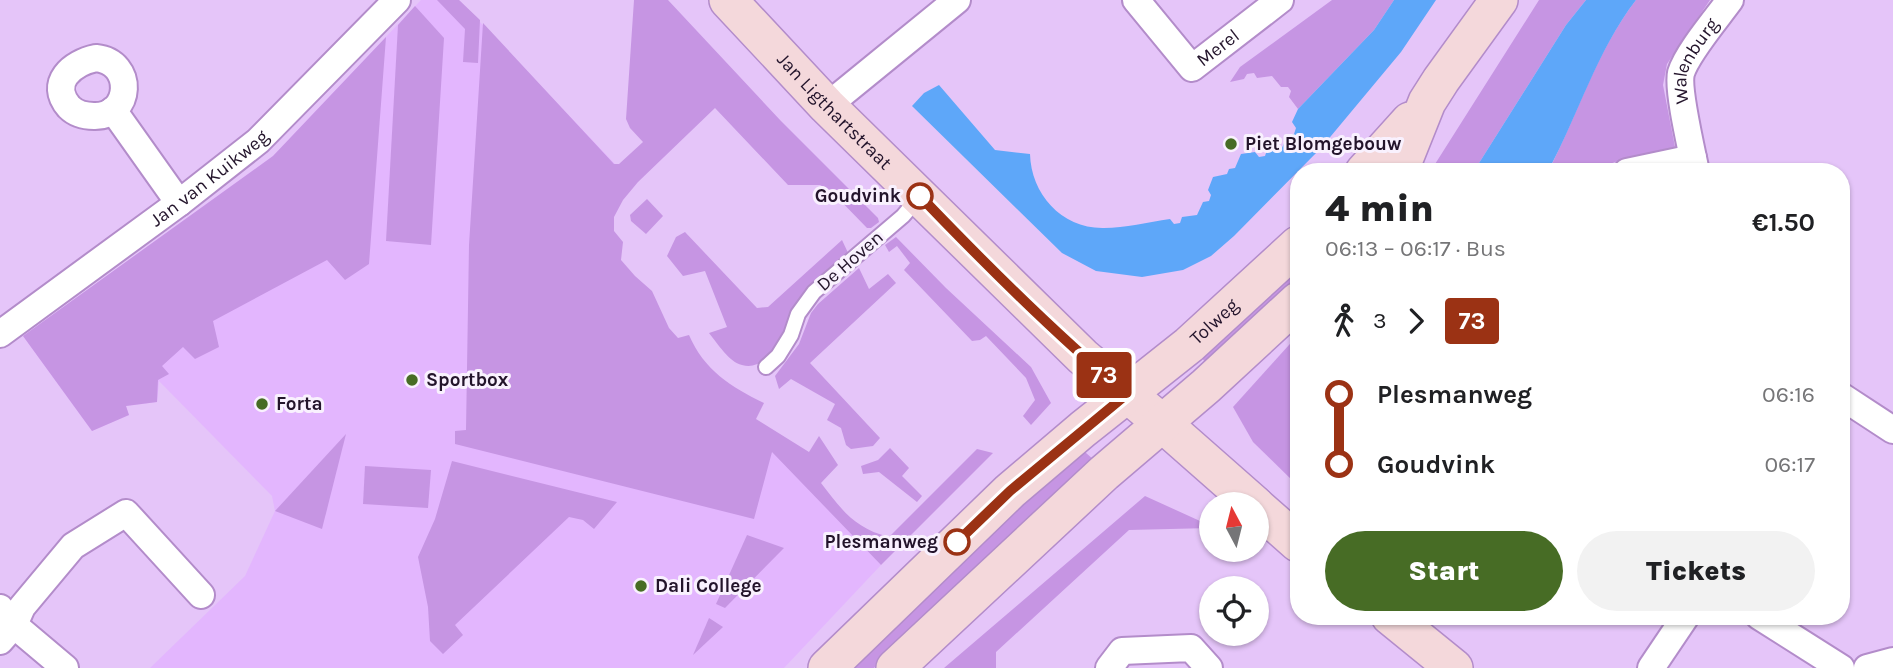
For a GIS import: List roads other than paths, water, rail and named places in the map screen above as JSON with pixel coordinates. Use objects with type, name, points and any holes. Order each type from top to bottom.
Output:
[{"type":"main road","name":"Jan Ligthartstraat","points":[[728,0],[827,106],[1083,357],[1240,492]]},
{"type":"main road","points":[[1372,163],[1434,91],[1499,0]]},
{"type":"main road","points":[[1403,163],[1434,91]]},
{"type":"main road","name":"Tolweg","points":[[1127,394],[1189,345],[1290,252]]},
{"type":"main road","points":[[895,668],[1094,483],[1290,308]]},
{"type":"main road","points":[[827,668],[1010,491],[1127,394]]},
{"type":"main road","name":"Jan Ligthartstraat","points":[[1269,517],[1290,536]]},
{"type":"main road","points":[[1401,625],[1454,668]]},
{"type":"street","name":"Jan van Kuikweg","points":[[0,334],[178,204],[258,141],[397,0]]},
{"type":"street","name":"Merel","points":[[1136,0],[1192,68],[1280,0]]},
{"type":"street","name":"Walenburg","points":[[1695,163],[1680,75],[1688,58],[1730,0]]},
{"type":"street","points":[[827,106],[943,4]]},
{"type":"street","points":[[113,110],[178,204]]},
{"type":"street","points":[[1850,402],[1893,429]]},
{"type":"street","points":[[65,668],[5,625],[73,546],[126,513],[201,594]]},
{"type":"street","points":[[1651,668],[1680,625]]},
{"type":"street","points":[[1773,625],[1841,668]]},
{"type":"street","points":[[1109,668],[1122,651],[1191,648],[1209,668]]},
{"type":"street","points":[[1867,668],[1893,661]]},
{"type":"lane","name":"De Hoven","points":[[766,367],[778,356],[791,335],[798,314],[814,292],[903,216],[920,196]]},
{"type":"water","points":[[1394,0],[1436,0],[1401,52],[1321,148],[1306,163],[1290,163],[1290,179],[1234,236],[1211,256],[1183,270],[1142,277],[1096,271],[1062,253],[912,106],[924,93],[939,85],[995,150],[1030,154],[1036,183],[1043,195],[1062,216],[1075,222],[1104,228],[1170,219],[1174,224],[1180,223],[1182,217],[1197,215],[1203,202],[1209,201],[1211,195],[1208,190],[1213,177],[1227,174],[1229,169],[1235,168],[1241,154],[1255,152],[1259,157],[1265,156],[1267,150],[1282,148],[1288,134],[1294,134],[1296,128],[1292,122],[1298,109],[1374,30]]},
{"type":"water","points":[[1586,0],[1636,0],[1599,62],[1552,163],[1479,163],[1566,25]]},
{"type":"place","name":"Piet Blomgebouw","points":[[1231,144]]},
{"type":"place","name":"Goudvink","points":[[920,196]]},
{"type":"place","name":"Sportbox","points":[[412,380]]},
{"type":"place","name":"Forta","points":[[262,404]]},
{"type":"place","name":"Plesmanweg","points":[[957,542]]},
{"type":"place","name":"Dali College","points":[[641,586]]}]
